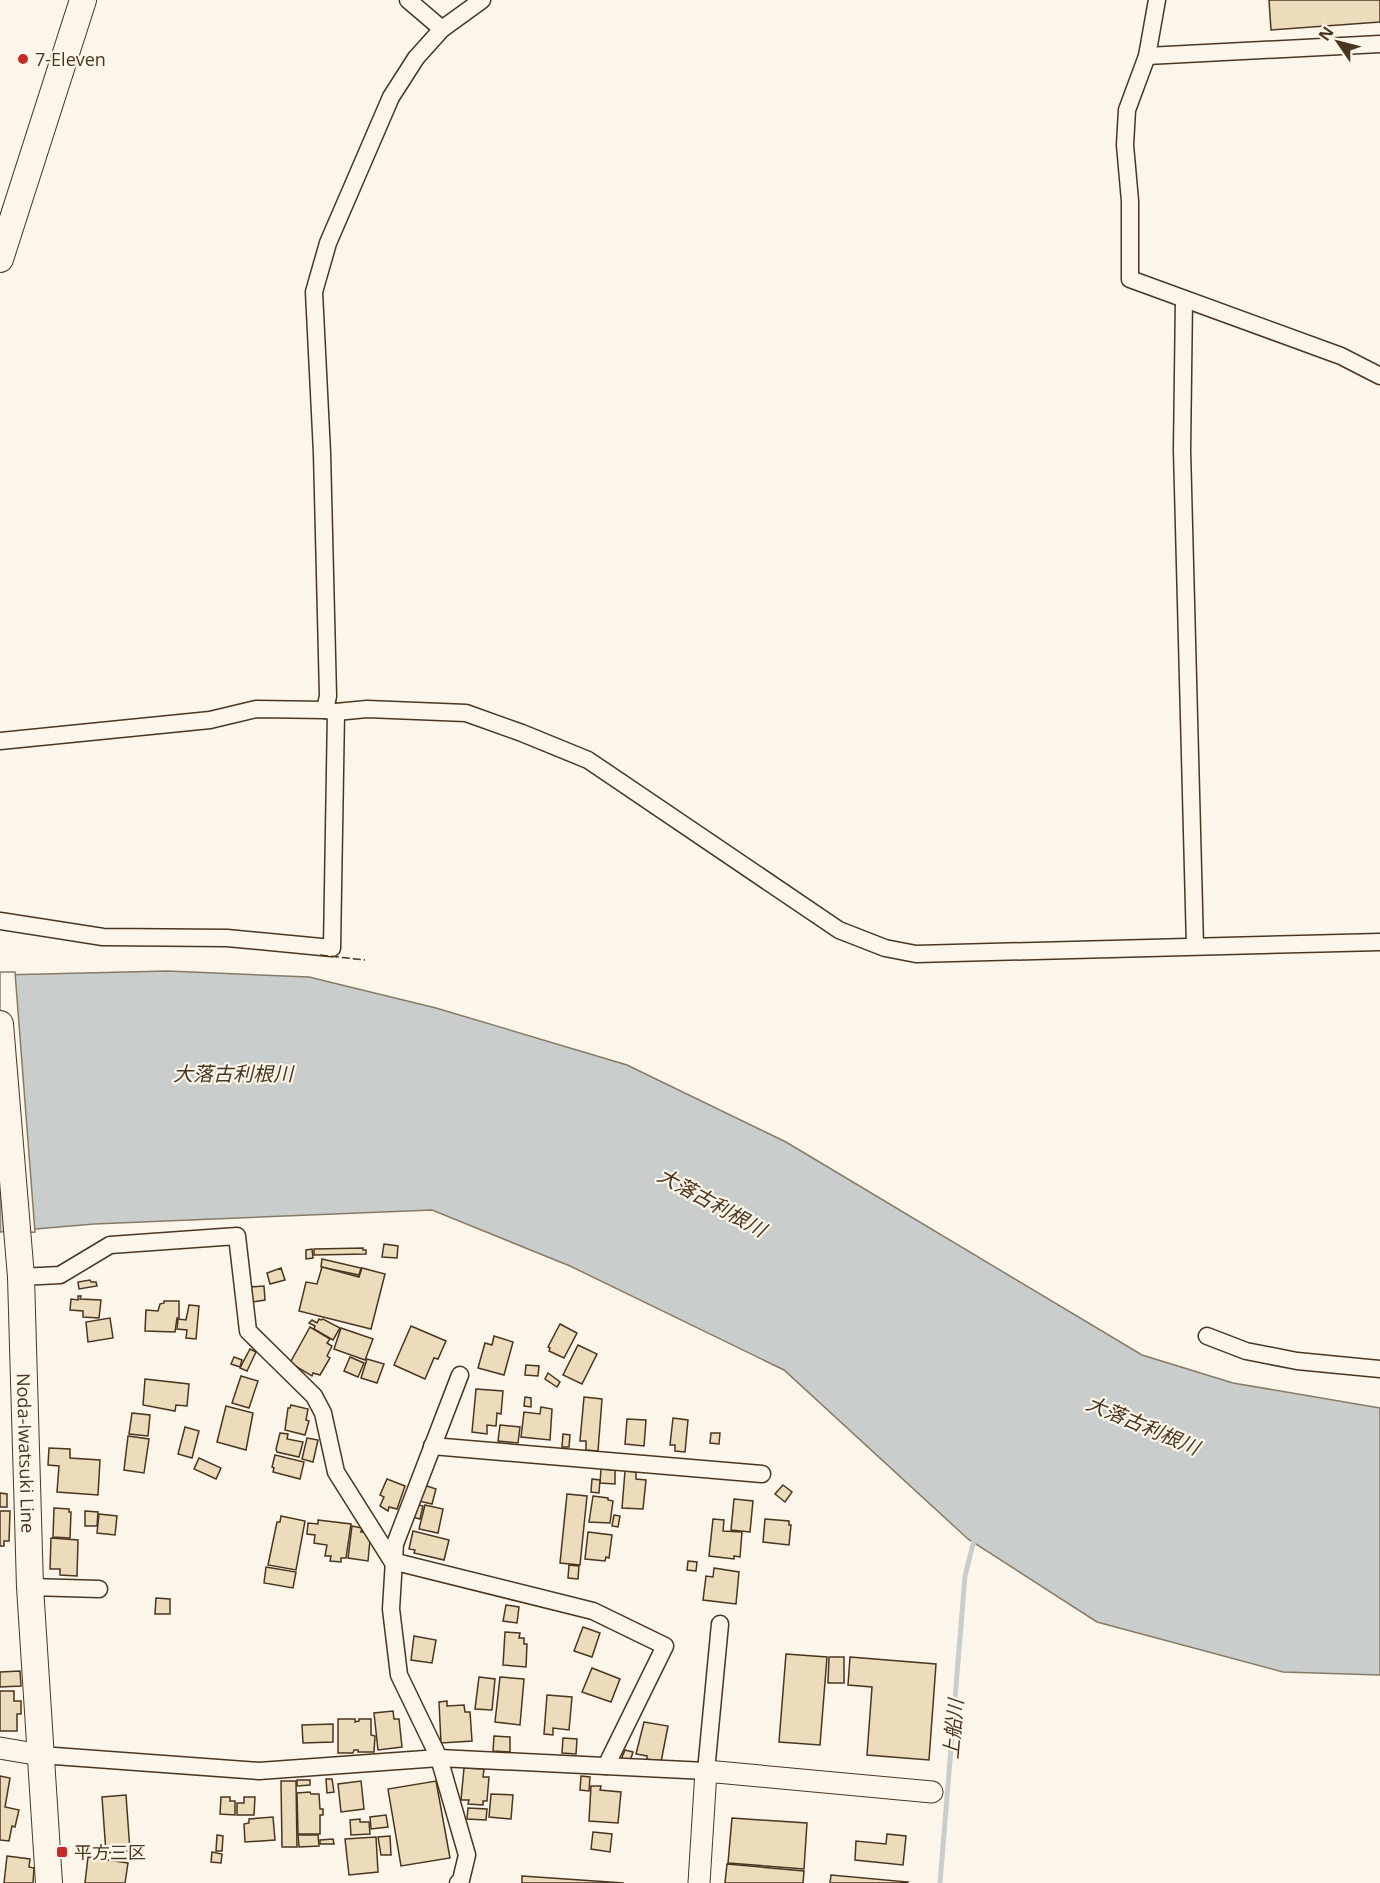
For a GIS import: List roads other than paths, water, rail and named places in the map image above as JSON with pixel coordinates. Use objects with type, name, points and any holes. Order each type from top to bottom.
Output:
[{"type":"main road","points":[[0,259],[83,0]]},
{"type":"main road","name":"Noda-Iwatsuki Line","points":[[0,1024],[21,1277],[30,1587],[49,1883]]},
{"type":"street","points":[[408,0],[442,29]]},
{"type":"street","points":[[0,921],[103,937],[227,938],[332,948],[331,711],[328,696],[322,453],[314,292],[328,243],[391,97],[416,58],[442,29],[482,0]]},
{"type":"street","points":[[1157,0],[1147,56],[1127,110],[1125,145],[1130,201],[1130,279],[1341,356],[1380,376]]},
{"type":"street","points":[[1147,56],[1380,44]]},
{"type":"street","points":[[1184,299],[1182,450],[1195,946]]},
{"type":"street","points":[[0,741],[210,720],[256,709],[331,711],[367,709],[466,713],[522,732],[588,760],[840,930],[885,948],[916,954],[1380,942]]},
{"type":"street","points":[[21,1277],[60,1275],[110,1245],[237,1236],[248,1331],[314,1396],[323,1413],[336,1472],[392,1561],[593,1611],[665,1646],[606,1766]]},
{"type":"street","points":[[1207,1336],[1246,1351],[1297,1361],[1380,1369]]},
{"type":"street","points":[[458,1883],[461,1880],[467,1855],[439,1758],[399,1675],[391,1613],[394,1544],[460,1375]]},
{"type":"street","points":[[432,1446],[762,1474]]},
{"type":"street","points":[[30,1587],[99,1589]]},
{"type":"street","points":[[699,1883],[706,1771],[720,1624]]},
{"type":"street","points":[[0,1748],[41,1755],[259,1771],[439,1758],[706,1771],[932,1792]]},
{"type":"water","name":"大落古利根川","points":[[168,971],[309,977],[436,1008],[627,1065],[786,1142],[1142,1355],[1233,1383],[1380,1408],[1380,1675],[1283,1672],[1097,1622],[968,1539],[784,1370],[570,1266],[432,1210],[94,1224],[0,1232],[0,975]]},
{"type":"waterway","name":"上船川","points":[[940,1883],[965,1576],[975,1536]]},
{"type":"place","name":"7-Eleven","points":[[23,59]]},
{"type":"place","name":"平方三区","points":[[62,1852]]}]
